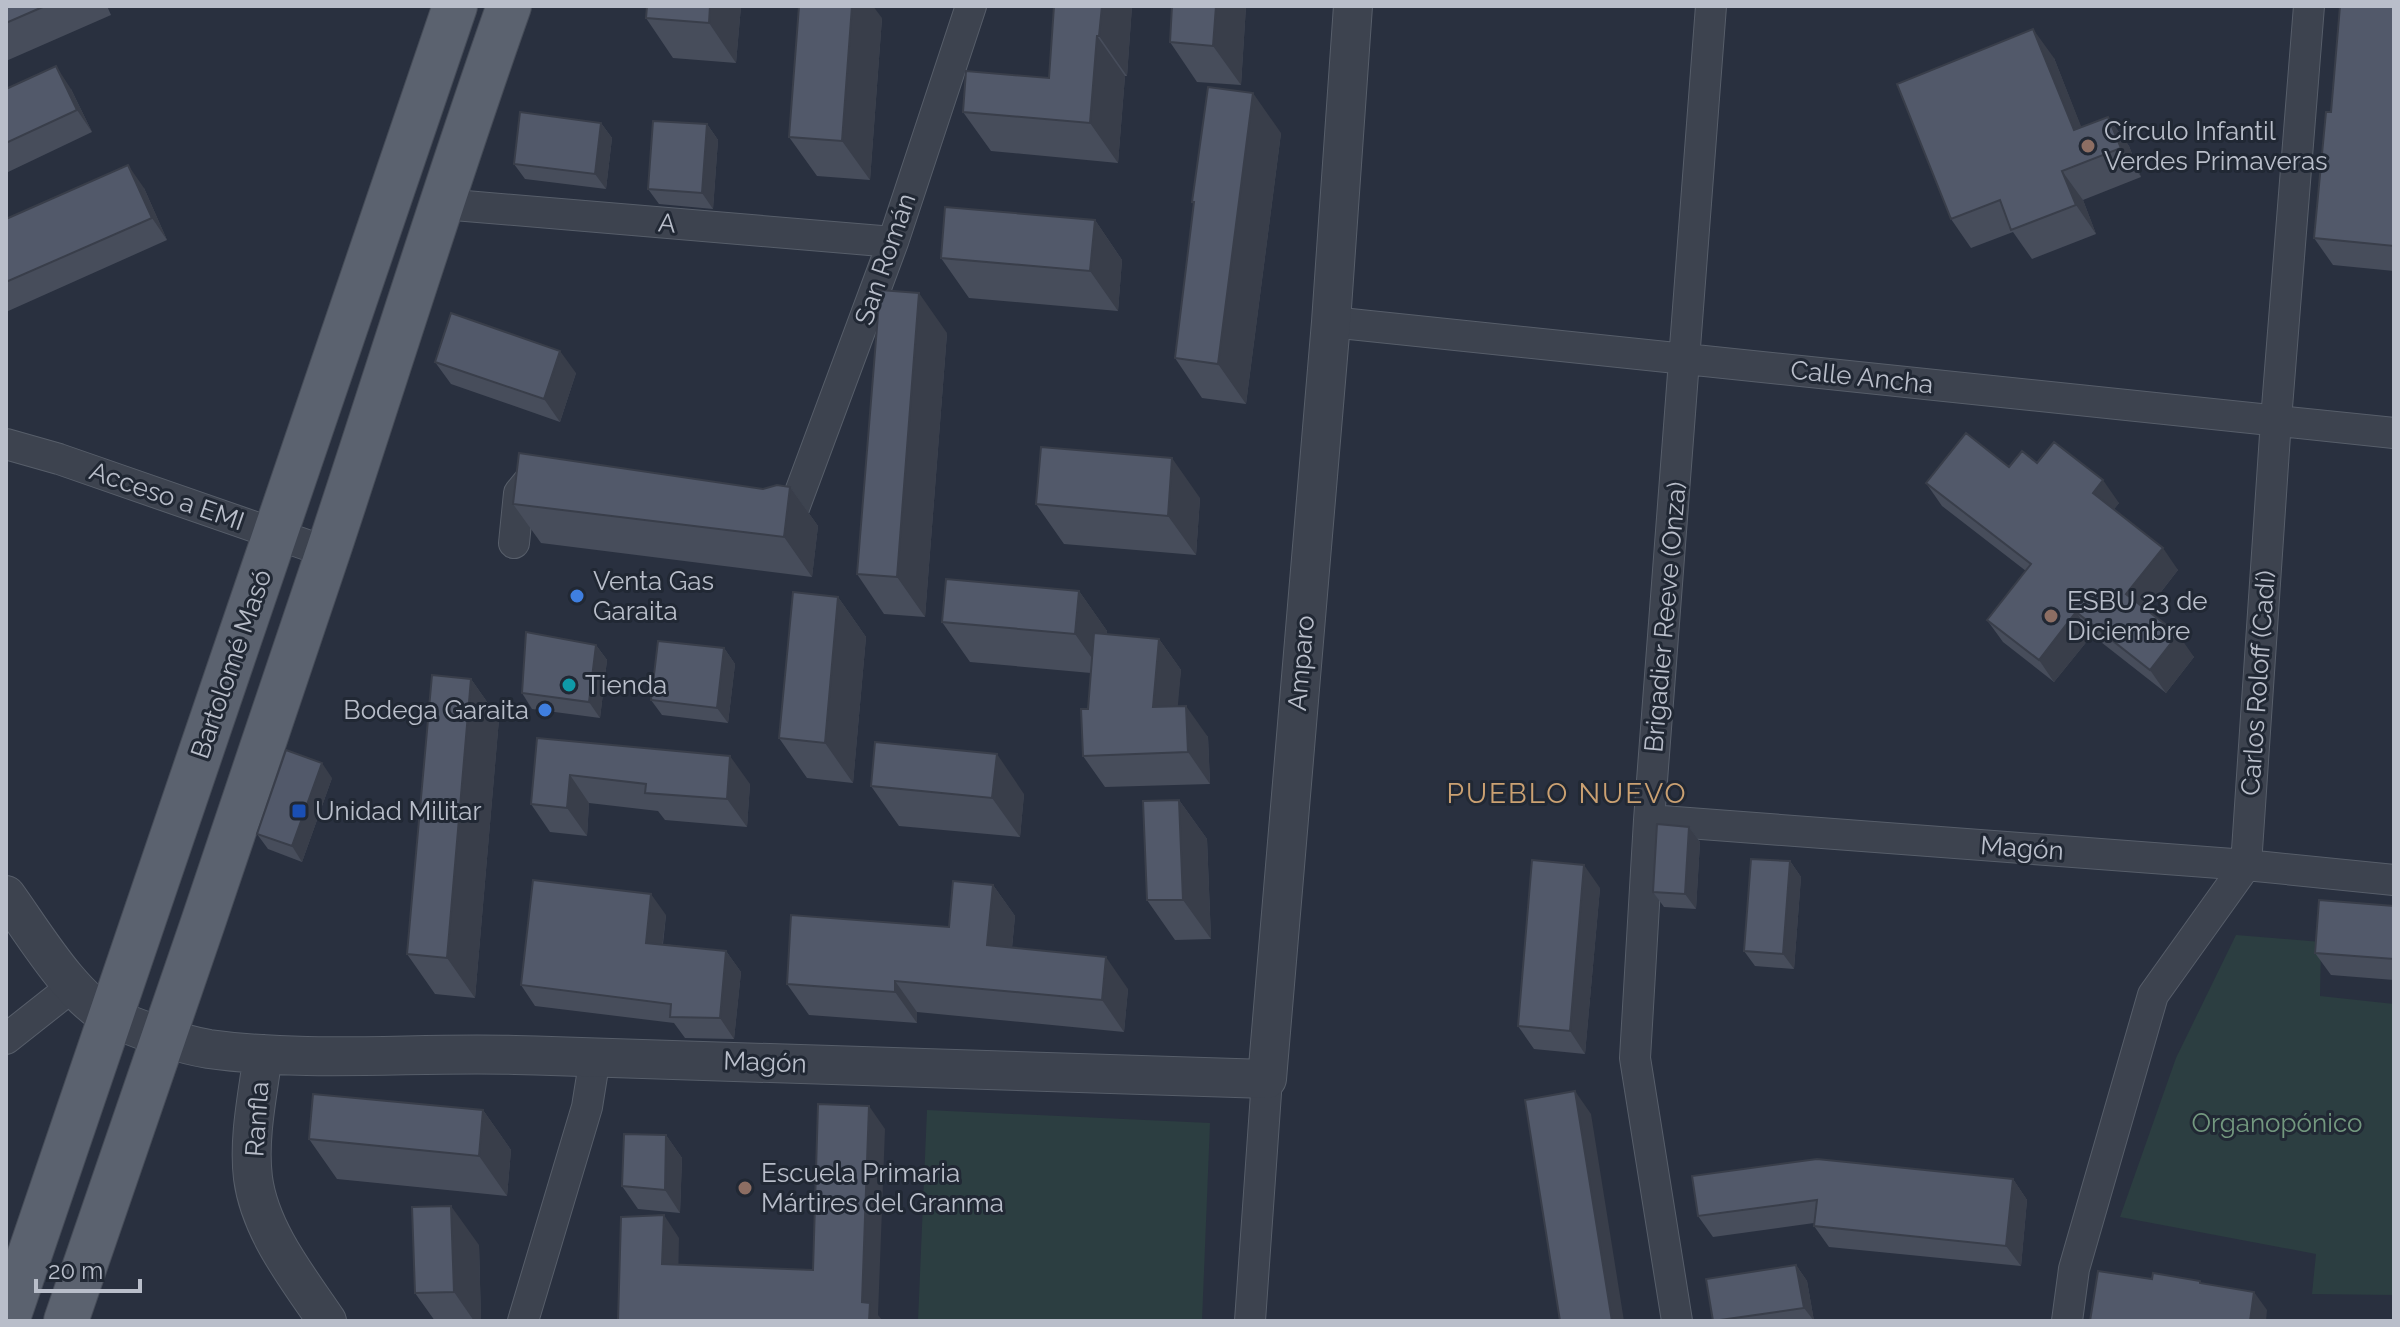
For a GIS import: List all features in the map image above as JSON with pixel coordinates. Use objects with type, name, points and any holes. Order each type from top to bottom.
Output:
[{"type":"main road","name":"Bartolomé Masó","points":[[7,1321],[455,6]]},
{"type":"main road","points":[[66,1321],[327,552],[468,119],[509,6]]},
{"type":"main road","points":[[468,119],[496,60],[530,6]]},
{"type":"street","name":"San Román","points":[[743,505],[793,511],[893,242],[971,6]]},
{"type":"street","name":"Amparo","points":[[1250,1321],[1267,1079],[1331,322],[1353,6]]},
{"type":"street","name":"Brigadier Reeve (Onza)","points":[[1677,1321],[1635,1058],[1649,820],[1711,6]]},
{"type":"street","name":"Carlos Roloff (Cadí)","points":[[2246,865],[2276,420],[2309,6]]},
{"type":"street","name":"A","points":[[442,204],[893,242]]},
{"type":"street","name":"Calle Ancha","points":[[1331,322],[2394,433]]},
{"type":"street","name":"Acceso a EMI","points":[[6,444],[59,459],[327,552]]},
{"type":"street","points":[[514,543],[519,493],[537,470],[565,463]]},
{"type":"street","name":"Magón","points":[[1649,820],[2246,865],[2394,880]]},
{"type":"street","points":[[2067,1321],[2074,1269],[2153,995],[2246,865]]},
{"type":"street","name":"Ranfla","points":[[6,895],[91,1006],[112,1018],[164,1037],[207,1049],[263,1054],[254,1133],[253,1178],[265,1221],[327,1321]]},
{"type":"street","points":[[6,1039],[73,986]]},
{"type":"street","name":"Magón","points":[[263,1054],[595,1057],[1267,1079]]},
{"type":"street","points":[[523,1321],[587,1107],[595,1057]]},
{"type":"green space","name":"Organopónico","points":[[2236,935],[2321,942],[2320,996],[2394,1004],[2394,1295],[2312,1294],[2316,1254],[2120,1217],[2176,1058]]},
{"type":"green space","points":[[927,1110],[1210,1123],[1202,1321],[918,1321]]},
{"type":"building","points":[[6,6],[45,6],[6,23]]},
{"type":"building","points":[[647,6],[710,6],[709,23],[646,18]]},
{"type":"building","points":[[799,6],[852,6],[842,141],[789,137]]},
{"type":"building","points":[[1054,6],[1102,6],[1090,123],[963,112],[966,71],[1049,78]]},
{"type":"building","points":[[1172,6],[1216,6],[1213,46],[1170,42]]},
{"type":"building","points":[[2340,6],[2394,6],[2394,246],[2314,238],[2326,112],[2331,112]]},
{"type":"building","points":[[2033,29],[2074,130],[2108,117],[2121,148],[2062,171],[2076,205],[2011,230],[2000,200],[1951,219],[1897,84]]},
{"type":"building","points":[[56,66],[77,110],[6,143],[6,89]]},
{"type":"building","points":[[1208,87],[1253,93],[1218,364],[1175,358]]},
{"type":"building","points":[[520,112],[601,123],[595,174],[514,164]]},
{"type":"building","points":[[653,121],[707,124],[702,193],[648,189]]},
{"type":"building","points":[[128,165],[152,218],[6,282],[6,219]]},
{"type":"building","points":[[945,207],[1095,220],[1090,271],[941,258]]},
{"type":"building","points":[[880,290],[919,293],[897,577],[857,574]]},
{"type":"building","points":[[451,313],[560,351],[544,399],[435,362]]},
{"type":"building","points":[[1966,433],[2009,467],[2022,451],[2037,463],[2054,442],[2103,480],[2093,493],[2163,548],[2126,594],[2178,634],[2150,670],[2076,612],[2039,660],[1987,620],[2031,564],[1926,483]]},
{"type":"building","points":[[1041,447],[1172,458],[1168,516],[1036,504]]},
{"type":"building","points":[[519,453],[763,489],[777,485],[790,487],[784,537],[513,504]]},
{"type":"building","points":[[946,579],[1079,591],[1075,634],[942,622]]},
{"type":"building","points":[[793,592],[838,597],[825,743],[779,738]]},
{"type":"building","name":"Tienda","points":[[526,632],[596,645],[589,702],[522,693]]},
{"type":"building","points":[[1094,633],[1159,639],[1153,707],[1186,706],[1188,752],[1083,756],[1081,709],[1088,709]]},
{"type":"building","points":[[658,641],[724,648],[717,708],[651,700]]},
{"type":"building","points":[[432,675],[471,679],[447,958],[407,954]]},
{"type":"building","points":[[537,738],[730,756],[727,799],[645,793],[646,784],[570,775],[567,808],[531,804]]},
{"type":"building","points":[[875,742],[997,754],[992,798],[871,786]]},
{"type":"building","points":[[286,750],[322,763],[292,846],[257,834]]},
{"type":"building","points":[[1179,800],[1183,900],[1147,900],[1143,801]]},
{"type":"building","points":[[1657,824],[1689,827],[1685,894],[1653,892]]},
{"type":"building","points":[[1751,859],[1790,861],[1783,954],[1744,951]]},
{"type":"building","points":[[1532,860],[1584,865],[1570,1031],[1518,1026]]},
{"type":"building","points":[[533,880],[651,894],[646,943],[726,951],[720,1018],[670,1017],[671,1004],[521,985]]},
{"type":"building","points":[[953,881],[993,885],[987,945],[1106,957],[1102,1000],[895,981],[895,992],[787,984],[791,915],[949,927]]},
{"type":"building","points":[[2319,900],[2394,906],[2394,959],[2315,953]]},
{"type":"building","points":[[1575,1091],[1612,1321],[1560,1321],[1525,1100]]},
{"type":"building","points":[[313,1094],[483,1110],[479,1156],[309,1139]]},
{"type":"building","points":[[818,1104],[869,1106],[862,1302],[870,1303],[869,1321],[618,1321],[621,1217],[664,1215],[662,1264],[813,1270]]},
{"type":"building","points":[[624,1134],[666,1135],[665,1190],[622,1186]]},
{"type":"building","points":[[1817,1159],[2013,1179],[2006,1246],[1814,1226],[1817,1200],[1698,1216],[1692,1176]]},
{"type":"building","points":[[451,1206],[454,1292],[415,1293],[412,1207]]},
{"type":"building","points":[[1796,1265],[1804,1308],[1713,1321],[1706,1279]]},
{"type":"building","points":[[2098,1271],[2152,1279],[2153,1273],[2254,1292],[2250,1321],[2090,1321]]},
{"type":"place","name":"Círculo Infantil Verdes Primaveras","points":[[2088,146]]},
{"type":"place","name":"Venta Gas Garaita","points":[[577,596]]},
{"type":"place","name":"ESBU 23 de Diciembre","points":[[2051,616]]},
{"type":"place","name":"Tienda","points":[[569,685]]},
{"type":"place","name":"Bodega Garaita","points":[[545,710]]},
{"type":"place","name":"Unidad Militar","points":[[299,811]]},
{"type":"place","name":"Escuela Primaria Mártires del Granma","points":[[745,1188]]},
{"type":"district","name":"PUEBLO NUEVO","points":[[1567,793]]}]
